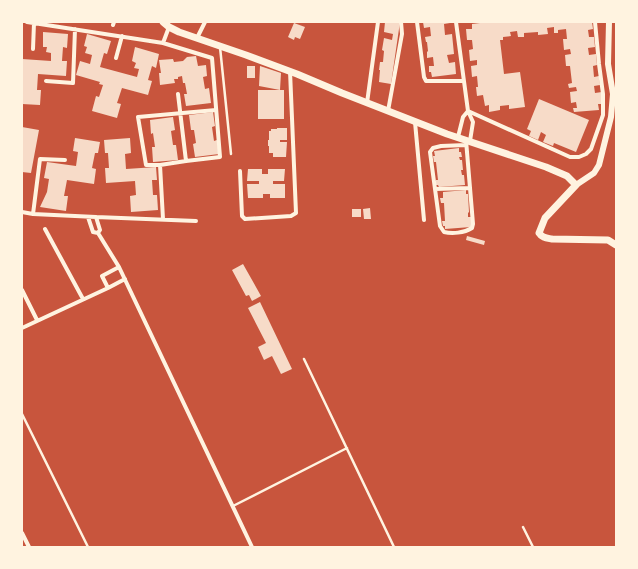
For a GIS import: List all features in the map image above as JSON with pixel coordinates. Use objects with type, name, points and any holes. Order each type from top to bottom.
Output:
[{"type":"main road","points":[[163,22],[179,32],[290,71],[367,103],[458,137],[467,142],[567,176],[576,185],[546,218],[539,233],[545,238],[608,240],[616,245]]},
{"type":"street","points":[[27,22],[163,43],[212,58],[220,157],[160,165],[146,165],[138,117],[216,110]]},
{"type":"street","points":[[197,38],[205,22]]},
{"type":"street","points":[[367,103],[378,22]]},
{"type":"street","points":[[388,111],[402,34],[401,22]]},
{"type":"street","points":[[417,22],[424,77],[426,82],[464,81]]},
{"type":"street","points":[[456,22],[468,111],[473,122],[467,142],[469,188],[473,224],[472,228],[467,231],[449,233],[444,232],[440,226],[430,152],[433,148],[467,142]]},
{"type":"street","points":[[468,111],[570,157],[579,157],[586,154],[591,148],[603,115],[603,94],[595,22]]},
{"type":"street","points":[[576,185],[594,173],[599,165],[611,117],[612,94],[608,64],[609,22]]},
{"type":"street","points":[[33,50],[34,23]]},
{"type":"street","points":[[163,43],[169,27]]},
{"type":"street","points":[[46,81],[73,83],[75,29]]},
{"type":"street","points":[[116,58],[122,36]]},
{"type":"street","points":[[240,171],[243,218],[291,216],[296,213],[290,71]]},
{"type":"street","points":[[178,94],[186,161]]},
{"type":"street","points":[[458,137],[463,117],[468,111]]},
{"type":"street","points":[[415,121],[424,220]]},
{"type":"street","points":[[33,214],[40,159],[65,160]]},
{"type":"street","points":[[160,165],[163,219]]},
{"type":"street","points":[[435,189],[469,188]]},
{"type":"street","points":[[22,212],[88,217],[196,221]]},
{"type":"street","points":[[88,217],[93,232],[98,233],[125,279],[252,547]]},
{"type":"street","points":[[96,217],[100,230],[98,233]]},
{"type":"street","points":[[45,229],[84,299]]},
{"type":"street","points":[[108,288],[102,276],[119,267]]},
{"type":"street","points":[[22,328],[125,279]]},
{"type":"street","points":[[22,290],[37,320]]},
{"type":"street","points":[[22,533],[29,547]]},
{"type":"lane","points":[[220,46],[231,154]]},
{"type":"lane","points":[[304,359],[394,547]]},
{"type":"lane","points":[[22,414],[88,547]]},
{"type":"lane","points":[[233,506],[347,448]]},
{"type":"lane","points":[[523,527],[533,547]]},
{"type":"building","points":[[385,22],[400,22],[391,84],[379,82],[380,62],[383,62],[384,51],[382,50],[384,38],[392,40],[393,34],[384,32]]},
{"type":"building","points":[[423,22],[450,22],[444,24],[445,35],[452,34],[454,54],[447,55],[449,63],[455,62],[456,74],[432,77],[431,72],[429,72],[429,66],[434,66],[433,57],[427,58],[428,51],[425,37],[431,36],[430,27],[424,28]]},
{"type":"building","points":[[480,22],[592,22],[593,29],[588,30],[589,37],[594,37],[595,47],[588,48],[589,55],[596,54],[597,65],[593,66],[594,77],[599,76],[600,85],[594,86],[595,93],[602,92],[603,101],[601,101],[601,104],[598,104],[599,110],[574,112],[573,108],[577,108],[576,102],[571,103],[570,92],[577,91],[576,87],[569,88],[568,84],[572,83],[570,66],[566,66],[565,55],[571,54],[570,49],[564,50],[563,39],[567,39],[566,29],[558,30],[558,33],[554,33],[554,27],[547,28],[548,34],[538,35],[538,32],[524,33],[524,37],[518,37],[517,31],[510,32],[511,36],[503,37],[503,40],[500,40],[504,74],[520,72],[525,107],[509,109],[509,105],[500,106],[500,110],[489,112],[489,105],[485,106],[483,95],[477,96],[477,76],[472,77],[471,66],[477,65],[477,60],[470,61],[469,50],[473,49],[472,40],[467,40],[466,29],[472,29],[472,24]]},
{"type":"building","points":[[294,23],[305,27],[300,39],[295,37],[294,40],[288,37]]},
{"type":"building","points":[[43,32],[68,34],[67,48],[63,47],[62,61],[67,61],[66,76],[38,74],[37,90],[41,90],[40,105],[22,104],[22,59],[51,61],[51,53],[46,52],[47,47],[43,47]]},
{"type":"building","points":[[87,34],[111,41],[107,54],[104,53],[100,67],[137,77],[139,69],[134,68],[136,63],[132,61],[135,47],[159,54],[156,68],[152,66],[148,80],[152,81],[148,95],[122,88],[117,103],[121,104],[117,118],[92,111],[96,96],[99,97],[103,85],[99,84],[100,82],[76,75],[80,61],[90,64],[92,55],[85,53],[87,47],[84,46]]},
{"type":"building","points":[[196,56],[198,66],[206,65],[207,76],[203,77],[205,89],[209,88],[211,103],[186,106],[184,94],[187,94],[182,76],[178,77],[178,79],[174,79],[175,83],[160,85],[159,73],[161,73],[159,60],[173,59],[174,62],[183,61],[187,57]]},
{"type":"building","points":[[247,66],[255,66],[255,78],[247,78]]},
{"type":"building","points":[[260,66],[281,73],[280,90],[259,86]]},
{"type":"building","points":[[258,90],[284,90],[284,119],[258,119]]},
{"type":"building","points":[[539,99],[589,120],[576,152],[554,143],[553,146],[543,142],[546,135],[541,132],[538,140],[529,136],[531,131],[527,129]]},
{"type":"building","points":[[213,112],[215,126],[212,127],[214,141],[217,140],[219,154],[195,157],[193,144],[196,143],[194,130],[191,130],[189,115]]},
{"type":"building","points":[[173,117],[175,130],[171,131],[173,145],[176,145],[178,160],[153,162],[152,147],[155,147],[153,133],[151,134],[150,120]]},
{"type":"building","points":[[22,127],[39,130],[31,173],[22,172]]},
{"type":"building","points":[[277,128],[287,128],[287,140],[280,140],[280,142],[287,142],[286,157],[273,157],[273,153],[269,153],[269,131]]},
{"type":"building","points":[[75,138],[100,142],[98,153],[95,153],[92,168],[96,169],[94,184],[67,180],[64,196],[68,196],[66,211],[40,207],[47,192],[49,179],[44,178],[47,162],[76,166],[78,152],[73,151]]},
{"type":"building","points":[[130,138],[131,153],[125,154],[126,169],[156,167],[157,180],[152,180],[153,195],[157,195],[158,210],[131,212],[130,196],[136,195],[135,181],[106,183],[105,168],[109,168],[108,153],[105,153],[104,140]]},
{"type":"building","points":[[459,148],[459,152],[461,152],[462,157],[459,157],[460,160],[462,160],[463,170],[461,170],[462,175],[464,175],[465,185],[439,187],[436,185],[436,180],[438,180],[436,162],[434,162],[433,156],[435,156],[434,151]]},
{"type":"building","points":[[248,169],[262,169],[262,174],[268,174],[268,169],[285,169],[284,181],[273,181],[273,184],[285,184],[285,198],[270,198],[270,194],[263,194],[263,198],[248,198],[247,184],[259,184],[259,181],[247,181]]},
{"type":"building","points":[[466,190],[466,194],[468,194],[468,217],[471,217],[471,227],[445,229],[442,221],[445,221],[444,203],[441,203],[440,198],[443,198],[443,192]]},
{"type":"building","points":[[370,208],[371,219],[364,219],[363,209]]},
{"type":"building","points":[[352,209],[361,209],[361,217],[352,217]]},
{"type":"building","points":[[467,236],[485,241],[484,245],[466,240]]},
{"type":"building","points":[[243,264],[261,296],[252,301],[249,295],[246,296],[232,270]]},
{"type":"building","points":[[260,302],[292,369],[281,374],[272,356],[264,360],[258,347],[266,343],[248,308]]}]
